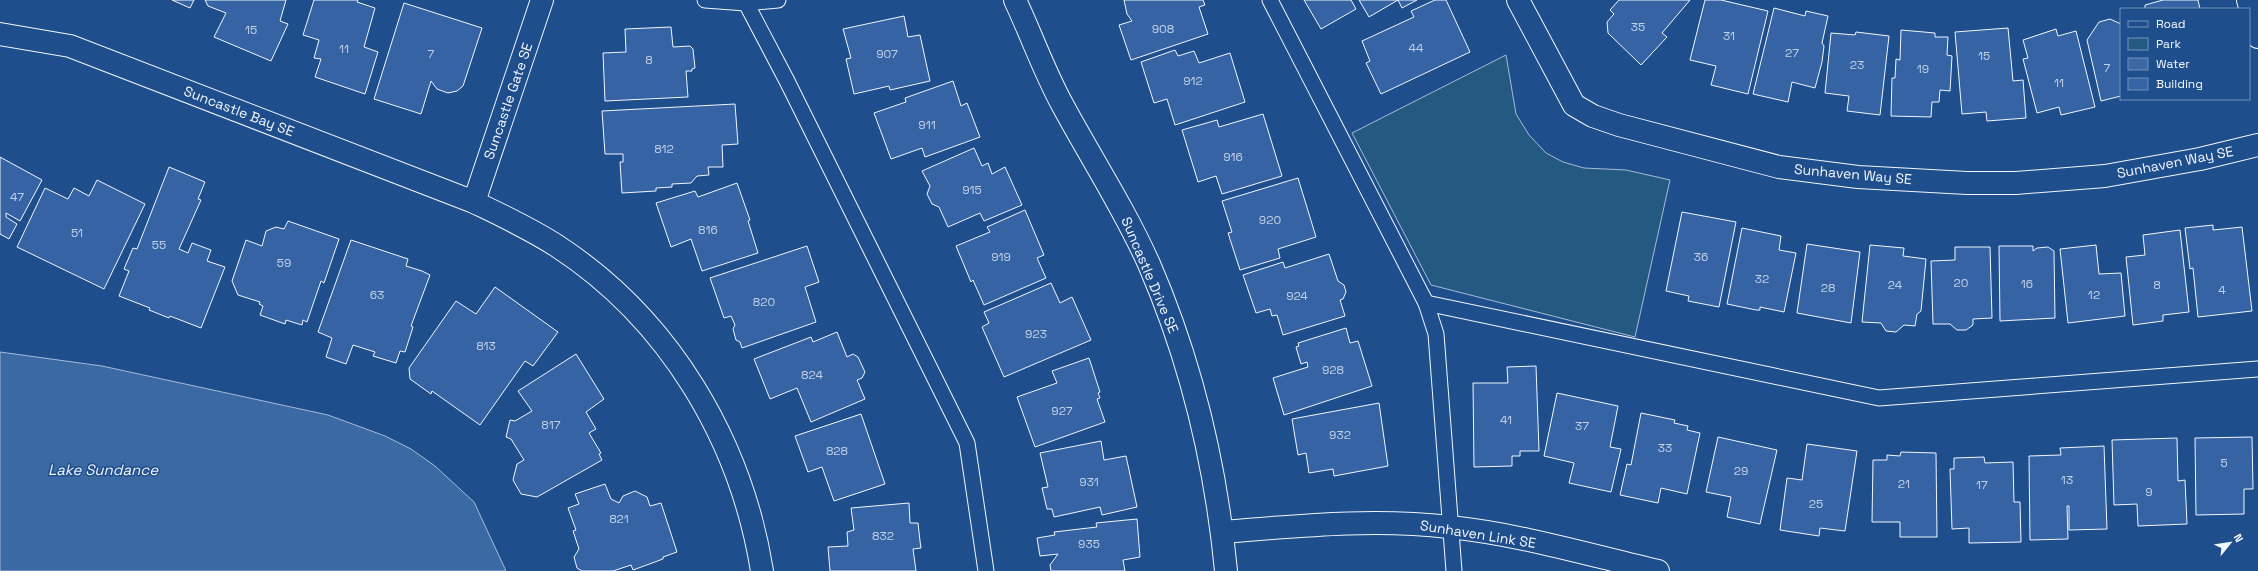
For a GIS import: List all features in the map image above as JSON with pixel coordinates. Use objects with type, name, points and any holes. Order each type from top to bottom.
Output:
[{"type":"street","name":"Suncastle Gate SE","points":[[474,202],[542,0]]},
{"type":"street","name":"Suncastle Drive SE","points":[[1015,0],[1061,103],[1119,202],[1149,265],[1175,330],[1195,396],[1206,441],[1222,532],[1226,571]]},
{"type":"street","name":"Sunhaven Way SE","points":[[1518,0],[1574,105],[1593,116],[1619,125],[1779,167],[1858,177],[2016,183],[2105,176],[2200,159],[2258,145]]},
{"type":"street","points":[[2248,0],[2258,38]]},
{"type":"street","name":"Suncastle Bay SE","points":[[0,34],[70,46],[474,202],[517,222],[558,246],[589,270],[631,307],[662,342],[688,378],[712,416],[746,497],[757,540],[762,571]]},
{"type":"street","name":"Sunhaven Link SE","points":[[1222,532],[1369,522],[1450,527],[1508,536],[1658,571]]},
{"type":"lane","points":[[705,0],[746,3],[778,0]]},
{"type":"lane","points":[[1270,0],[1426,303],[1436,334],[1454,571]]},
{"type":"lane","points":[[746,3],[787,81],[967,443],[986,571]]},
{"type":"lane","points":[[1426,303],[1879,398],[2258,369]]},
{"type":"green space","points":[[1506,55],[1516,114],[1529,135],[1546,153],[1563,162],[1584,168],[1626,170],[1670,180],[1635,337],[1431,285],[1352,133]]},
{"type":"water","name":"Lake Sundance","points":[[0,352],[102,366],[328,415],[385,436],[411,449],[435,466],[474,502],[506,571],[0,571]]},
{"type":"building","points":[[172,0],[194,0],[190,8]]},
{"type":"building","points":[[205,0],[286,0],[280,21],[288,24],[271,61],[214,37],[226,13],[208,6]]},
{"type":"building","points":[[314,0],[358,0],[357,2],[375,8],[364,47],[378,52],[365,94],[315,77],[321,59],[314,58],[319,40],[303,35]]},
{"type":"building","points":[[1124,0],[1203,0],[1205,5],[1199,7],[1208,34],[1131,60],[1119,25],[1132,21],[1127,14]]},
{"type":"building","points":[[1304,0],[1351,0],[1356,9],[1321,29]]},
{"type":"building","points":[[1359,0],[1398,0],[1369,17]]},
{"type":"building","points":[[1398,0],[1417,0],[1402,8]]},
{"type":"building","points":[[1435,0],[1446,0],[1470,52],[1381,94],[1366,63],[1370,61],[1362,41],[1414,17],[1411,11]]},
{"type":"building","points":[[1619,0],[1690,0],[1662,33],[1667,37],[1641,65],[1608,33],[1607,22],[1614,14],[1610,10]]},
{"type":"building","points":[[1705,0],[1721,0],[1768,11],[1748,94],[1711,85],[1716,66],[1690,60]]},
{"type":"building","points":[[2163,0],[2198,0],[2200,8],[2145,8],[2145,5]]},
{"type":"building","points":[[404,3],[482,28],[463,86],[457,91],[448,93],[437,89],[431,81],[421,114],[374,99]]},
{"type":"building","points":[[1774,8],[1805,16],[1806,11],[1828,16],[1822,43],[1824,46],[1822,62],[1815,88],[1792,82],[1788,102],[1753,94]]},
{"type":"building","points":[[904,16],[908,37],[920,35],[930,81],[890,90],[889,86],[854,94],[846,59],[851,58],[843,29]]},
{"type":"building","points":[[2110,19],[2120,24],[2120,96],[2101,101],[2087,40],[2099,22]]},
{"type":"building","points":[[671,27],[673,47],[690,46],[693,49],[695,68],[692,69],[692,71],[686,71],[688,97],[605,101],[603,53],[626,52],[625,29]]},
{"type":"building","points":[[2008,28],[2013,81],[2023,80],[2026,118],[1987,121],[1986,112],[1962,114],[1955,32]]},
{"type":"building","points":[[2056,29],[2058,36],[2076,31],[2095,107],[2061,115],[2059,107],[2037,113],[2023,59],[2028,58],[2023,40]]},
{"type":"building","points":[[1901,30],[1935,33],[1935,37],[1948,37],[1947,55],[1952,56],[1950,91],[1940,90],[1939,102],[1932,102],[1931,117],[1891,116],[1892,78],[1895,78],[1896,59],[1900,60]]},
{"type":"building","points":[[1856,32],[1889,36],[1880,115],[1847,111],[1849,96],[1825,93],[1831,33],[1855,35]]},
{"type":"building","points":[[1175,50],[1178,56],[1194,51],[1199,63],[1230,53],[1245,102],[1175,125],[1167,99],[1154,103],[1141,62]]},
{"type":"building","points":[[953,81],[961,106],[967,103],[980,137],[925,157],[922,148],[891,159],[874,113],[906,102],[905,98]]},
{"type":"building","points":[[735,104],[738,144],[722,145],[723,167],[708,167],[709,175],[697,176],[691,183],[672,184],[672,187],[656,188],[656,191],[622,193],[620,162],[623,162],[623,154],[605,154],[602,111]]},
{"type":"building","points":[[1263,114],[1282,176],[1222,194],[1216,176],[1198,182],[1182,130],[1217,120],[1219,127]]},
{"type":"building","points":[[974,148],[982,166],[988,163],[992,174],[1005,167],[1022,205],[984,221],[980,213],[948,227],[939,207],[932,204],[927,194],[930,186],[922,171]]},
{"type":"building","points":[[0,157],[42,180],[20,221],[6,213],[6,217],[17,224],[9,239],[0,234]]},
{"type":"building","points":[[169,167],[205,182],[198,199],[201,200],[179,249],[188,253],[192,243],[211,250],[207,261],[225,267],[201,328],[170,316],[169,318],[149,310],[150,308],[119,296],[129,271],[124,269],[133,248],[137,249]]},
{"type":"building","points":[[1298,178],[1316,237],[1278,249],[1280,258],[1240,270],[1228,233],[1232,232],[1222,201]]},
{"type":"building","points":[[97,180],[145,204],[104,289],[17,247],[45,188],[68,199],[74,188],[89,196]]},
{"type":"building","points":[[737,183],[750,220],[748,221],[758,253],[702,271],[691,239],[671,247],[656,203],[695,191],[698,197]]},
{"type":"building","points":[[1025,210],[1044,255],[1037,258],[1046,278],[984,305],[973,280],[971,282],[956,246],[990,232],[987,227]]},
{"type":"building","points":[[1682,212],[1736,222],[1719,307],[1688,301],[1689,296],[1666,291]]},
{"type":"building","points":[[288,221],[339,239],[324,283],[321,281],[307,322],[303,320],[302,325],[286,320],[285,324],[260,315],[263,306],[259,304],[260,302],[238,295],[232,281],[246,240],[262,246],[266,231],[276,227],[284,229]]},
{"type":"building","points":[[2213,225],[2213,230],[2242,227],[2252,311],[2198,317],[2193,268],[2190,269],[2185,228]]},
{"type":"building","points":[[1742,228],[1781,236],[1779,250],[1796,253],[1784,312],[1760,307],[1760,310],[1756,310],[1727,304]]},
{"type":"building","points":[[2180,230],[2189,312],[2163,315],[2163,321],[2133,325],[2126,257],[2145,255],[2143,235]]},
{"type":"building","points":[[351,240],[408,259],[406,266],[430,275],[411,326],[413,327],[405,352],[400,351],[396,363],[373,356],[375,352],[353,345],[346,364],[326,357],[332,338],[318,332]]},
{"type":"building","points":[[1807,244],[1860,252],[1851,323],[1797,313]]},
{"type":"building","points":[[1870,245],[1904,248],[1903,256],[1926,259],[1921,311],[1917,314],[1915,326],[1904,325],[1896,332],[1886,331],[1881,323],[1862,322]]},
{"type":"building","points":[[2096,245],[2099,274],[2121,273],[2125,316],[2068,323],[2060,249]]},
{"type":"building","points":[[807,246],[819,282],[805,287],[816,322],[742,348],[740,342],[736,340],[733,329],[735,325],[731,316],[724,318],[710,278]]},
{"type":"building","points":[[1999,246],[2033,246],[2033,251],[2037,248],[2048,247],[2054,251],[2055,318],[2000,321]]},
{"type":"building","points":[[1955,247],[1990,247],[1992,318],[1973,319],[1973,325],[1966,330],[1957,330],[1950,324],[1933,324],[1931,261],[1955,260]]},
{"type":"building","points":[[1329,254],[1338,281],[1344,285],[1346,292],[1343,299],[1340,300],[1345,316],[1283,335],[1277,315],[1272,316],[1270,309],[1256,313],[1243,275],[1283,262],[1285,268]]},
{"type":"building","points":[[1051,283],[1060,303],[1072,297],[1091,340],[1004,377],[982,327],[989,323],[984,312]]},
{"type":"building","points":[[495,287],[558,332],[533,366],[525,361],[480,425],[432,391],[431,394],[410,379],[409,368],[456,301],[476,314]]},
{"type":"building","points":[[1346,328],[1350,343],[1358,341],[1372,386],[1284,415],[1273,378],[1308,367],[1307,362],[1301,364],[1296,347],[1299,346],[1298,343]]},
{"type":"building","points":[[837,332],[847,357],[853,354],[858,357],[865,372],[862,378],[857,380],[865,399],[811,422],[797,388],[770,399],[754,359],[811,337],[813,342]]},
{"type":"building","points":[[576,354],[604,399],[586,412],[596,429],[589,433],[601,453],[599,454],[602,460],[537,497],[521,494],[513,480],[517,464],[524,460],[511,439],[506,437],[510,420],[515,421],[532,411],[518,391]]},
{"type":"building","points":[[1089,358],[1100,392],[1098,393],[1100,398],[1097,399],[1105,422],[1035,447],[1017,397],[1057,383],[1052,371]]},
{"type":"building","points":[[1536,366],[1539,451],[1520,451],[1520,456],[1512,456],[1512,466],[1474,467],[1473,383],[1508,383],[1507,367]]},
{"type":"building","points":[[1557,393],[1618,406],[1610,447],[1621,449],[1611,492],[1569,483],[1574,463],[1544,456]]},
{"type":"building","points":[[1379,403],[1388,466],[1334,476],[1333,469],[1309,473],[1306,453],[1298,455],[1292,419]]},
{"type":"building","points":[[1641,413],[1675,420],[1674,423],[1688,426],[1687,430],[1700,433],[1687,494],[1661,488],[1658,503],[1620,495],[1627,464],[1631,465]]},
{"type":"building","points":[[861,414],[885,484],[834,501],[822,467],[808,472],[795,436]]},
{"type":"building","points":[[1718,437],[1777,450],[1760,524],[1727,517],[1731,497],[1706,492]]},
{"type":"building","points":[[2252,437],[2253,489],[2244,489],[2244,514],[2196,515],[2195,438]]},
{"type":"building","points":[[2177,438],[2178,481],[2185,480],[2187,524],[2138,526],[2137,504],[2114,505],[2112,440]]},
{"type":"building","points":[[1101,441],[1104,460],[1126,456],[1137,507],[1102,515],[1100,507],[1054,517],[1052,509],[1047,509],[1042,488],[1048,487],[1040,453]]},
{"type":"building","points":[[1807,444],[1857,451],[1845,531],[1820,528],[1819,536],[1780,530],[1787,478],[1802,480]]},
{"type":"building","points":[[2104,446],[2107,529],[2069,530],[2069,506],[2067,506],[2068,539],[2030,540],[2029,456],[2061,455],[2060,448]]},
{"type":"building","points":[[1901,452],[1936,453],[1937,537],[1900,537],[1900,522],[1872,522],[1873,460],[1887,460],[1887,455],[1900,456]]},
{"type":"building","points":[[1984,457],[1985,463],[2013,462],[2014,502],[2020,502],[2021,542],[1969,543],[1969,528],[1952,529],[1950,469],[1954,469],[1954,458]]},
{"type":"building","points":[[605,484],[611,499],[619,503],[623,496],[635,491],[647,497],[650,506],[661,503],[677,552],[633,570],[631,565],[613,571],[582,571],[577,568],[574,557],[579,549],[573,531],[576,530],[568,508],[579,504],[575,494]]},
{"type":"building","points":[[909,503],[910,523],[918,523],[921,548],[913,549],[916,571],[830,571],[828,547],[848,546],[847,532],[854,530],[851,508]]},
{"type":"building","points":[[1137,519],[1140,557],[1123,560],[1125,571],[1051,571],[1050,565],[1058,554],[1040,556],[1037,538],[1055,535],[1054,532],[1097,527],[1096,523]]}]
